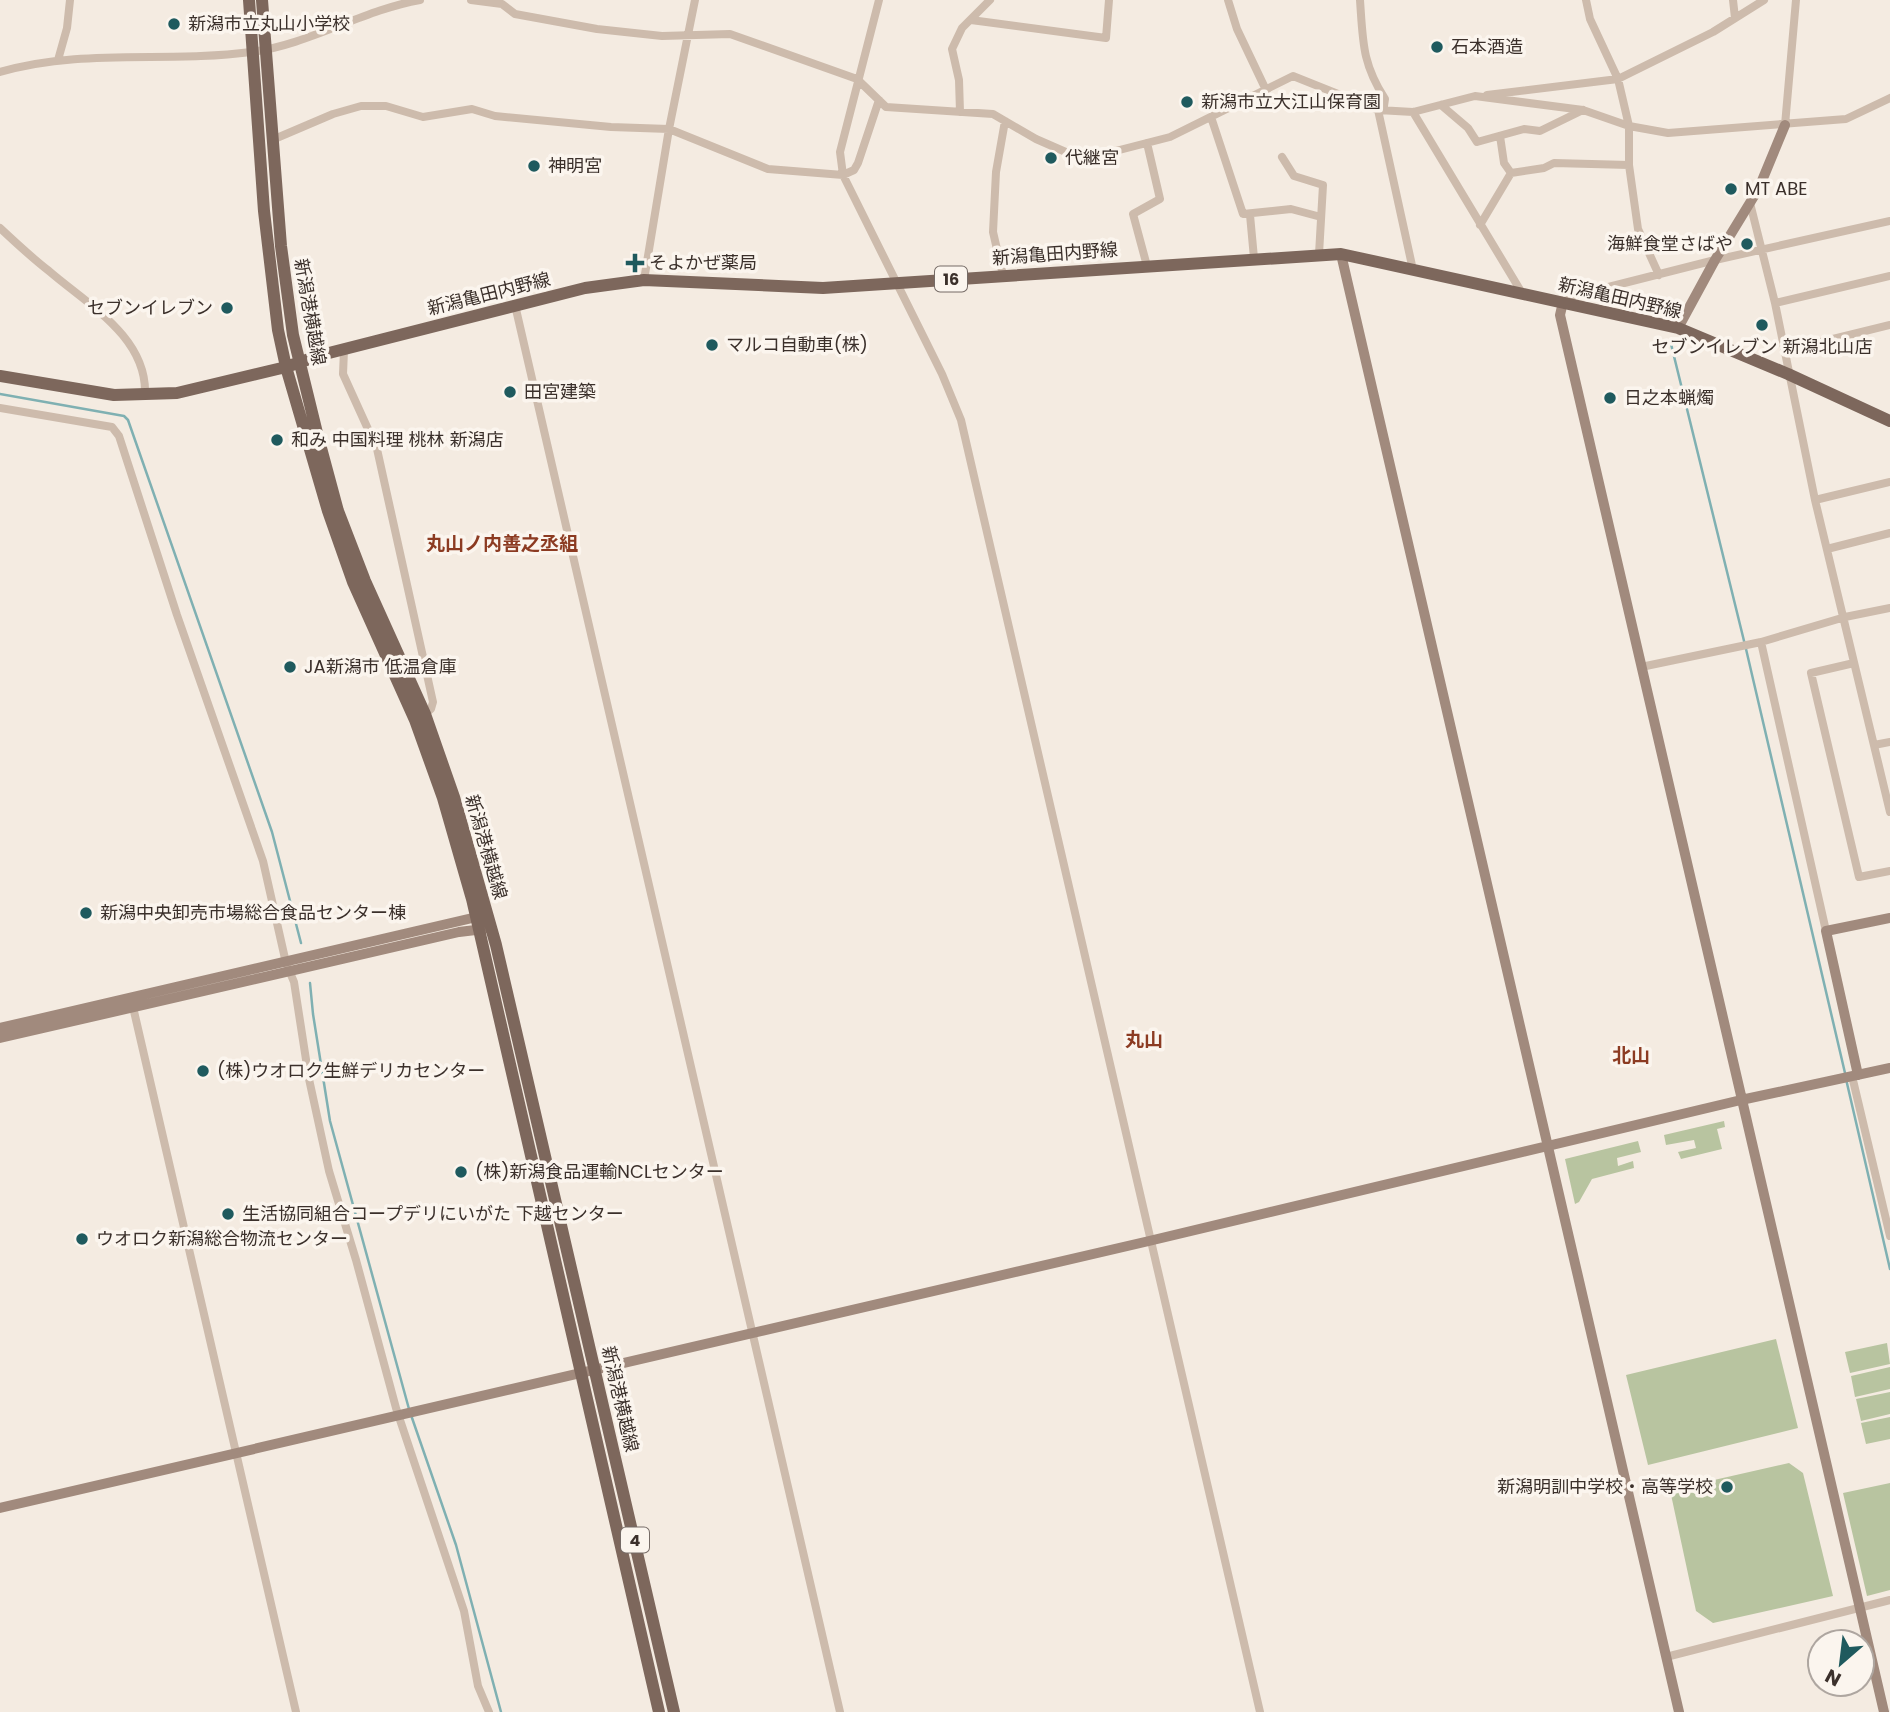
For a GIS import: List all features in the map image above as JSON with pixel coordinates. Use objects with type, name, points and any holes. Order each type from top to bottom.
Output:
[{"type":"main road","name":"新潟港横越線","points":[[249,0],[260,50],[272,140],[281,246],[293,335],[338,510],[365,581],[425,714],[454,797],[483,923]]},
{"type":"main road","name":"新潟港横越線","points":[[262,0],[260,50],[264,211],[278,330],[286,367],[328,511],[353,582],[415,720],[443,798],[472,899],[503,972],[659,1712]]},
{"type":"main road","name":"新潟亀田内野線","points":[[0,376],[114,395],[177,393],[585,288],[644,280],[823,289],[1341,254],[1678,328],[1890,421]]},
{"type":"main road","name":"新潟港横越線","points":[[588,1370],[674,1712]]},
{"type":"street","points":[[58,60],[67,29],[70,0]]},
{"type":"street","points":[[0,72],[58,60],[260,50],[288,44],[346,22],[420,0]]},
{"type":"street","points":[[471,0],[502,4],[515,14],[538,19],[663,36],[730,34],[857,79],[886,107],[993,114],[1036,139],[1068,153],[1100,155],[1170,137],[1293,76],[1378,110],[1413,112],[1475,96],[1618,79],[1713,32],[1764,0]]},
{"type":"street","points":[[644,280],[669,129],[695,0]]},
{"type":"street","points":[[879,0],[840,152],[843,175],[942,374],[961,420],[1260,1712]]},
{"type":"street","points":[[960,112],[959,80],[952,50],[962,28],[990,0]]},
{"type":"street","points":[[971,20],[1105,38],[1109,0]]},
{"type":"street","points":[[1228,0],[1237,29],[1266,90]]},
{"type":"street","points":[[1360,0],[1368,69],[1385,99],[1384,106],[1378,110]]},
{"type":"street","points":[[1586,0],[1590,19],[1618,79],[1629,126],[1629,164],[1638,229],[1659,275]]},
{"type":"street","points":[[1732,0],[1735,18]]},
{"type":"street","points":[[1678,328],[1759,188],[1785,125],[1796,0]]},
{"type":"street","points":[[1475,96],[1583,110],[1629,126],[1668,134],[1846,119],[1890,98]]},
{"type":"street","points":[[272,140],[333,114],[361,106],[386,106],[423,117],[472,109],[495,116],[611,127],[669,129],[768,169],[843,175],[854,170],[858,163],[879,100]]},
{"type":"street","points":[[1441,105],[1468,128],[1477,142],[1524,129],[1540,131],[1583,110]]},
{"type":"street","points":[[1378,110],[1413,270]]},
{"type":"street","points":[[1413,112],[1522,293]]},
{"type":"street","points":[[1211,117],[1243,214],[1291,209],[1321,217]]},
{"type":"street","points":[[1003,275],[993,232],[996,172],[1005,121]]},
{"type":"street","points":[[1500,136],[1504,163],[1511,173]]},
{"type":"street","points":[[1147,143],[1160,199],[1133,214],[1147,266]]},
{"type":"street","points":[[1282,157],[1294,176],[1323,185],[1319,254]]},
{"type":"street","points":[[1511,173],[1544,168],[1554,163],[1629,164]]},
{"type":"street","points":[[1480,225],[1511,173]]},
{"type":"street","points":[[1750,203],[1775,303],[1815,500],[1890,812]]},
{"type":"street","points":[[1250,215],[1254,258]]},
{"type":"street","points":[[1884,1712],[1560,315],[1563,302],[1569,297],[1890,220]]},
{"type":"street","points":[[0,228],[49,272],[110,319],[132,348],[146,377],[145,394]]},
{"type":"street","points":[[1341,254],[1679,1712]]},
{"type":"street","points":[[1775,303],[1890,276]]},
{"type":"street","points":[[515,305],[840,1712]]},
{"type":"street","points":[[1784,351],[1890,325]]},
{"type":"street","points":[[344,350],[343,374],[377,449],[433,702],[431,709],[425,714]]},
{"type":"street","points":[[0,408],[113,428],[119,436],[177,615],[263,862],[294,982],[309,1079],[329,1171],[399,1416],[464,1611],[478,1686],[489,1712]]},
{"type":"street","points":[[1815,500],[1890,482]]},
{"type":"street","points":[[1828,549],[1890,533]]},
{"type":"street","points":[[1641,667],[1761,642],[1845,617],[1890,608]]},
{"type":"street","points":[[1761,642],[1826,931],[1890,1236]]},
{"type":"street","points":[[1854,663],[1811,673],[1859,877],[1890,871]]},
{"type":"street","points":[[1874,745],[1890,742]]},
{"type":"street","points":[[1826,931],[1890,918]]},
{"type":"street","points":[[0,1028],[458,932],[483,923]]},
{"type":"street","points":[[0,1038],[288,967]]},
{"type":"street","points":[[133,1007],[296,1712]]},
{"type":"street","points":[[0,1508],[1149,1241],[1741,1100],[1890,1068]]},
{"type":"street","points":[[1667,1657],[1890,1600]]},
{"type":"green space","points":[[1724,1121],[1725,1127],[1717,1129],[1722,1149],[1681,1159],[1678,1152],[1696,1148],[1694,1140],[1666,1145],[1664,1135]]},
{"type":"green space","points":[[1638,1141],[1641,1152],[1617,1158],[1618,1166],[1633,1161],[1634,1168],[1592,1179],[1579,1202],[1575,1204],[1565,1159]]},
{"type":"green space","points":[[1776,1339],[1798,1428],[1648,1465],[1626,1375]]},
{"type":"green space","points":[[1887,1343],[1890,1364],[1850,1373],[1845,1352]]},
{"type":"green space","points":[[1890,1367],[1890,1389],[1855,1397],[1851,1376]]},
{"type":"green space","points":[[1890,1392],[1890,1414],[1861,1421],[1856,1399]]},
{"type":"green space","points":[[1890,1417],[1890,1439],[1866,1444],[1861,1423]]},
{"type":"green space","points":[[1789,1463],[1803,1473],[1833,1596],[1713,1623],[1696,1611],[1670,1490]]},
{"type":"green space","points":[[1890,1483],[1890,1590],[1867,1596],[1843,1493]]},
{"type":"waterway","points":[[1671,344],[1746,649],[1845,1073]]},
{"type":"waterway","points":[[0,394],[124,416],[128,420],[272,832],[301,943]]},
{"type":"waterway","points":[[310,983],[330,1121],[409,1409]]},
{"type":"waterway","points":[[1846,1079],[1890,1269]]},
{"type":"waterway","points":[[411,1415],[456,1545],[501,1712]]},
{"type":"place","name":"新潟市立丸山小学校","points":[[174,24]]},
{"type":"place","name":"石本酒造","points":[[1437,47]]},
{"type":"place","name":"新潟市立大江山保育園","points":[[1187,102]]},
{"type":"place","name":"代継宮","points":[[1051,158]]},
{"type":"place","name":"神明宮","points":[[534,166]]},
{"type":"place","name":"MT ABE","points":[[1731,189]]},
{"type":"place","name":"海鮮食堂さばや","points":[[1747,244]]},
{"type":"place","name":"そよかぜ薬局","points":[[635,263]]},
{"type":"place","name":"セブンイレブン","points":[[227,308]]},
{"type":"place","name":"セブンイレブン 新潟北山店","points":[[1762,325]]},
{"type":"place","name":"マルコ自動車(株)","points":[[712,345]]},
{"type":"place","name":"田宮建築","points":[[510,392]]},
{"type":"place","name":"日之本蝋燭","points":[[1610,398]]},
{"type":"place","name":"和み 中国料理 桃林 新潟店","points":[[277,440]]},
{"type":"place","name":"JA新潟市 低温倉庫","points":[[290,667]]},
{"type":"place","name":"新潟中央卸売市場総合食品センター棟","points":[[86,913]]},
{"type":"place","name":"(株)ウオロク生鮮デリカセンター","points":[[203,1071]]},
{"type":"place","name":"(株)新潟食品運輸NCLセンター","points":[[461,1172]]},
{"type":"place","name":"生活協同組合コープデリにいがた 下越センター","points":[[228,1214]]},
{"type":"place","name":"ウオロク新潟総合物流センター","points":[[82,1239]]},
{"type":"place","name":"新潟明訓中学校・高等学校","points":[[1727,1487]]},
{"type":"district","name":"丸山ノ内善之丞組","points":[[502,543]]},
{"type":"district","name":"丸山","points":[[1144,1039]]},
{"type":"district","name":"北山","points":[[1631,1055]]}]
